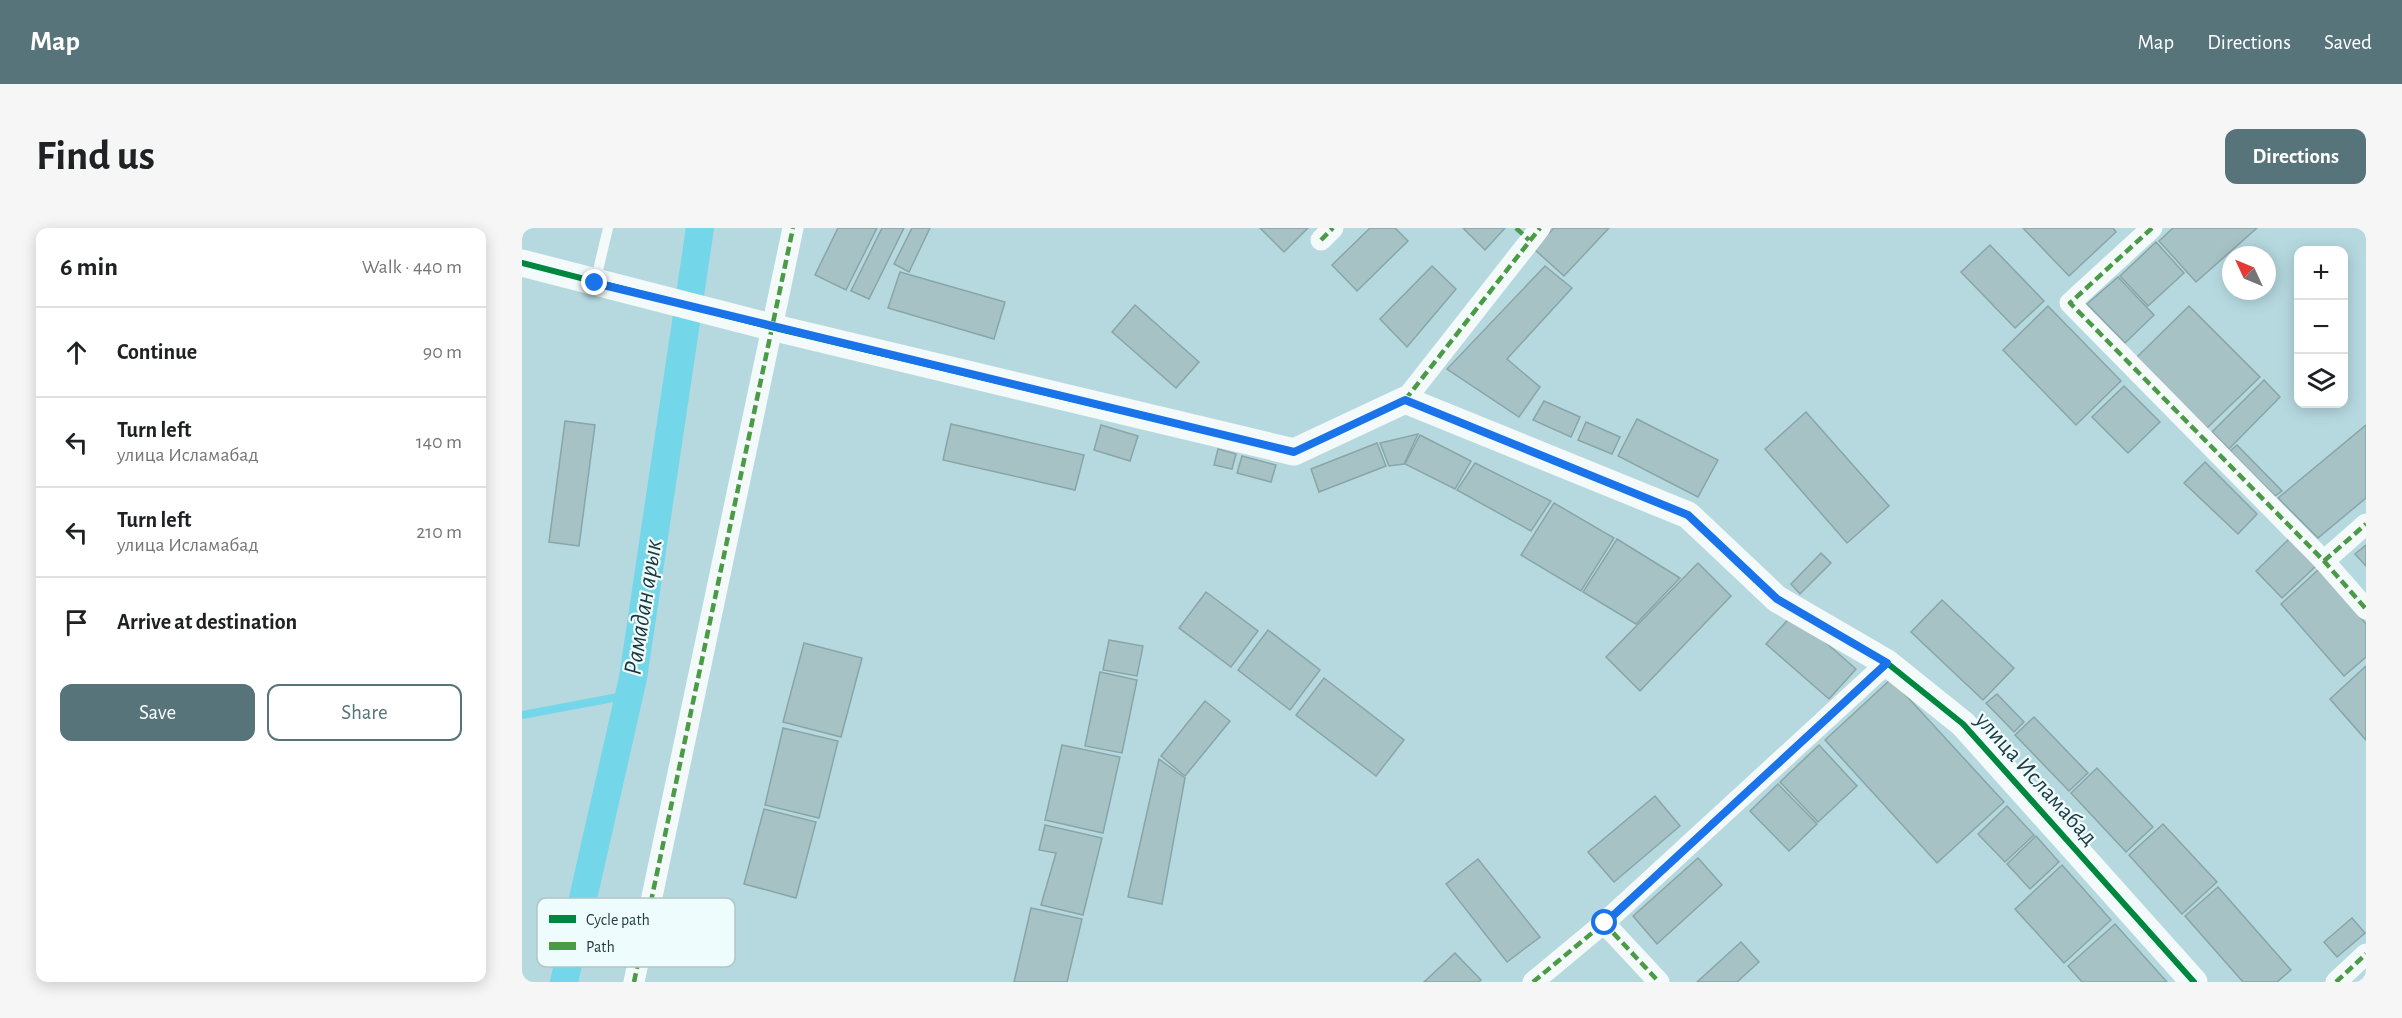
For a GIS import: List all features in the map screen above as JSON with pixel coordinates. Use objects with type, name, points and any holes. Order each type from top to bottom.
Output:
[{"type":"street","points":[[650,898],[761,324],[793,228]]},
{"type":"street","points":[[2152,228],[2070,303],[2324,561],[2366,609]]},
{"type":"street","points":[[522,263],[761,324],[1294,452],[1405,400],[1529,232]]},
{"type":"street","name":"улица Исламабад","points":[[1405,400],[1688,515],[1777,599],[1887,663],[1963,724],[2194,982]]},
{"type":"street","points":[[2324,561],[2366,524]]},
{"type":"street","points":[[1533,982],[1605,923],[1887,663]]},
{"type":"street","points":[[1605,923],[1659,982]]},
{"type":"street","points":[[2336,982],[2366,954]]},
{"type":"street","points":[[634,982],[637,967]]},
{"type":"lane","points":[[595,283],[608,228]]},
{"type":"building","points":[[838,228],[877,228],[846,290],[815,275]]},
{"type":"building","points":[[882,228],[904,228],[869,299],[851,291]]},
{"type":"building","points":[[912,228],[930,228],[909,272],[894,264]]},
{"type":"building","points":[[1260,228],[1308,228],[1284,252]]},
{"type":"building","points":[[1370,228],[1395,228],[1408,241],[1357,291],[1332,265]]},
{"type":"building","points":[[1463,228],[1505,228],[1485,250]]},
{"type":"building","points":[[1554,228],[1609,228],[1564,276],[1534,249]]},
{"type":"building","points":[[2023,228],[2113,228],[2116,232],[2069,276]]},
{"type":"building","points":[[2173,228],[2257,228],[2237,246],[2222,246],[2222,259],[2196,282],[2159,241]]},
{"type":"building","points":[[2156,242],[2184,273],[2148,306],[2120,276]]},
{"type":"building","points":[[1990,245],[2044,301],[2015,328],[1961,272]]},
{"type":"building","points":[[1432,266],[1456,289],[1407,347],[1380,319]]},
{"type":"building","points":[[1545,266],[1572,288],[1507,359],[1540,387],[1519,417],[1447,369]]},
{"type":"building","points":[[900,272],[1005,302],[994,339],[888,308]]},
{"type":"building","points":[[2118,277],[2154,315],[2125,343],[2087,304]]},
{"type":"building","points":[[1135,305],[1199,362],[1176,388],[1112,332]]},
{"type":"building","points":[[2048,306],[2121,381],[2076,425],[2003,350]]},
{"type":"building","points":[[2189,306],[2260,377],[2207,428],[2137,357]]},
{"type":"building","points":[[2264,380],[2280,397],[2229,449],[2212,432]]},
{"type":"building","points":[[2124,386],[2160,422],[2128,453],[2092,417]]},
{"type":"building","points":[[1544,401],[1580,417],[1571,437],[1533,420]]},
{"type":"building","points":[[1806,412],[1889,506],[1847,543],[1765,449]]},
{"type":"building","points":[[1637,419],[1718,460],[1698,497],[1618,456]]},
{"type":"building","points":[[565,421],[595,425],[579,546],[549,542]]},
{"type":"building","points":[[1586,422],[1620,437],[1612,454],[1578,440]]},
{"type":"building","points":[[951,424],[1084,455],[1075,490],[943,460]]},
{"type":"building","points":[[1101,425],[1138,436],[1130,461],[1094,450]]},
{"type":"building","points":[[2366,425],[2366,498],[2318,538],[2278,498]]},
{"type":"building","points":[[1418,434],[1404,464],[1389,466],[1380,443]]},
{"type":"building","points":[[1420,435],[1471,461],[1455,489],[1405,464]]},
{"type":"building","points":[[1377,443],[1386,466],[1319,492],[1311,469]]},
{"type":"building","points":[[2237,445],[2282,491],[2275,496],[2230,451]]},
{"type":"building","points":[[1218,449],[1236,454],[1232,469],[1214,465]]},
{"type":"building","points":[[1242,456],[1276,465],[1271,482],[1237,473]]},
{"type":"building","points":[[2205,462],[2257,514],[2238,534],[2184,483]]},
{"type":"building","points":[[1475,463],[1551,501],[1531,531],[1457,490]]},
{"type":"building","points":[[1554,503],[1614,538],[1581,591],[1521,555]]},
{"type":"building","points":[[2290,538],[2316,566],[2282,598],[2256,571]]},
{"type":"building","points":[[1617,539],[1680,578],[1636,624],[1583,592]]},
{"type":"building","points":[[2366,545],[2366,566],[2355,554]]},
{"type":"building","points":[[1821,553],[1831,563],[1800,594],[1791,584]]},
{"type":"building","points":[[1698,563],[1731,596],[1640,691],[1606,657]]},
{"type":"building","points":[[2319,569],[2366,624],[2366,657],[2344,676],[2281,604]]},
{"type":"building","points":[[1206,592],[1258,631],[1231,667],[1179,628]]},
{"type":"building","points":[[1942,600],[2014,668],[1983,700],[1911,632]]},
{"type":"building","points":[[1793,614],[1856,669],[1829,699],[1766,644]]},
{"type":"building","points":[[1268,630],[1320,670],[1290,710],[1238,670]]},
{"type":"building","points":[[1109,640],[1143,646],[1137,676],[1103,670]]},
{"type":"building","points":[[804,643],[862,658],[841,737],[783,722]]},
{"type":"building","points":[[2366,666],[2366,740],[2330,699]]},
{"type":"building","points":[[1100,672],[1137,680],[1122,753],[1085,746]]},
{"type":"building","points":[[1324,678],[1404,740],[1376,776],[1296,715]]},
{"type":"building","points":[[1891,679],[2004,802],[1937,863],[1825,740]]},
{"type":"building","points":[[1997,694],[2024,722],[2014,732],[1986,703]]},
{"type":"building","points":[[1205,701],[1230,721],[1185,776],[1161,756]]},
{"type":"building","points":[[2034,717],[2088,773],[2069,791],[2015,735]]},
{"type":"building","points":[[783,728],[838,741],[819,818],[765,805]]},
{"type":"building","points":[[1062,745],[1120,757],[1103,833],[1045,820]]},
{"type":"building","points":[[1819,745],[1857,786],[1818,822],[1780,782]]},
{"type":"building","points":[[1159,759],[1185,778],[1162,904],[1128,897]]},
{"type":"building","points":[[2097,768],[2153,827],[2126,852],[2071,793]]},
{"type":"building","points":[[1778,784],[1817,824],[1789,851],[1750,811]]},
{"type":"building","points":[[1655,796],[1680,826],[1614,882],[1588,852]]},
{"type":"building","points":[[2007,806],[2034,835],[2005,862],[1978,834]]},
{"type":"building","points":[[764,809],[816,822],[796,898],[744,884]]},
{"type":"building","points":[[2163,824],[2217,882],[2182,914],[2129,855]]},
{"type":"building","points":[[1045,825],[1102,838],[1083,915],[1041,905],[1056,853],[1039,850]]},
{"type":"building","points":[[2036,836],[2059,862],[2030,889],[2007,864]]},
{"type":"building","points":[[1698,858],[1722,885],[1657,944],[1633,916]]},
{"type":"building","points":[[1478,859],[1540,937],[1507,962],[1446,884]]},
{"type":"building","points":[[2062,865],[2111,920],[2064,963],[2015,909]]},
{"type":"building","points":[[2218,887],[2291,970],[2277,982],[2243,982],[2185,916]]},
{"type":"building","points":[[1031,908],[1082,919],[1067,982],[1014,982]]},
{"type":"building","points":[[2352,918],[2365,933],[2337,957],[2324,942]]},
{"type":"building","points":[[2115,924],[2167,982],[2082,982],[2068,966]]},
{"type":"building","points":[[1741,942],[1759,962],[1737,982],[1697,982]]},
{"type":"building","points":[[1455,953],[1481,980],[1479,982],[1424,982]]},
{"type":"waterway","name":"Рамадан арык","points":[[583,898],[633,678],[700,228]]},
{"type":"waterway","points":[[522,715],[629,695]]},
{"type":"waterway","name":"Рамадан арык","points":[[564,982],[567,967]]},
{"type":"marked path","points":[[652,898],[793,228]]},
{"type":"marked path","points":[[1321,240],[1333,228]]},
{"type":"marked path","points":[[1516,228],[1529,240]]},
{"type":"marked path","points":[[1405,400],[1540,228]]},
{"type":"marked path","points":[[2152,228],[2070,303],[2324,561],[2366,609]]},
{"type":"marked path","points":[[2324,561],[2366,524]]},
{"type":"marked path","points":[[1533,982],[1604,923],[1887,663]]},
{"type":"marked path","points":[[1604,923],[1659,982]]},
{"type":"marked path","points":[[2336,982],[2366,954]]},
{"type":"marked path","points":[[634,982],[637,967]]},
{"type":"cycle path","points":[[522,263],[771,327],[1294,452],[1405,400],[1688,515],[1777,599],[1887,663],[1963,724],[2194,982]]},
{"type":"route","points":[[595,283],[1294,452],[1405,400],[1688,515],[1777,599],[1887,663],[1605,923]]}]
